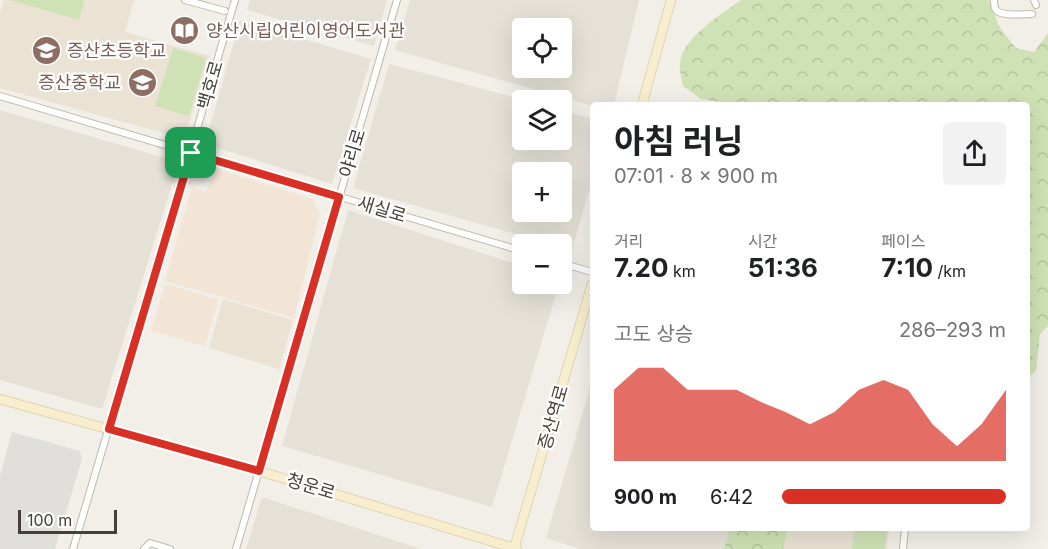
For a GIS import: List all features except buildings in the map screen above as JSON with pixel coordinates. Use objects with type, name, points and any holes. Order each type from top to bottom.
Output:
[{"type":"street","points":[[185,0],[225,11]]},
{"type":"street","name":"백호로","points":[[74,549],[235,0]]},
{"type":"street","name":"야리로","points":[[236,549],[398,0]]},
{"type":"street","points":[[643,102],[671,0]]},
{"type":"street","points":[[994,0],[998,12],[1008,15],[1032,14]]},
{"type":"street","name":"새실로","points":[[0,96],[512,248]]},
{"type":"street","points":[[572,266],[590,271]]},
{"type":"street","name":"증산역로","points":[[515,549],[590,291]]},
{"type":"street","name":"청운로","points":[[0,399],[259,471],[515,549]]},
{"type":"street","points":[[903,549],[904,531]]},
{"type":"street","points":[[144,549],[150,543],[170,549]]},
{"type":"shaded area","points":[[4,0],[134,0],[125,32],[210,56],[186,133],[178,137],[0,88],[0,13]]},
{"type":"shaded area","points":[[250,0],[387,0],[374,46],[247,10]]},
{"type":"shaded area","points":[[410,0],[639,0],[615,102],[590,102],[590,105],[572,100],[572,90],[536,90],[395,50]]},
{"type":"shaded area","points":[[240,20],[371,59],[332,184],[205,144]]},
{"type":"shaded area","points":[[389,64],[512,97],[512,150],[572,150],[572,113],[590,118],[590,187],[572,250],[572,234],[516,234],[353,188]]},
{"type":"shaded area","points":[[0,110],[179,162],[102,409],[0,380]]},
{"type":"shaded area","points":[[215,168],[312,199],[320,214],[294,318],[165,281],[192,187],[206,192]]},
{"type":"shaded area","points":[[348,210],[512,263],[512,294],[556,294],[492,507],[282,446]]},
{"type":"shaded area","points":[[165,284],[218,299],[205,346],[151,331]]},
{"type":"shaded area","points":[[223,299],[293,320],[279,369],[209,348]]},
{"type":"shaded area","points":[[590,388],[590,531],[729,531],[724,549],[580,549],[546,538]]},
{"type":"shaded area","points":[[12,432],[80,451],[82,459],[55,549],[0,549],[0,476]]},
{"type":"shaded area","points":[[262,497],[421,549],[246,549]]},
{"type":"shaded area","points":[[787,531],[889,531],[887,549],[783,549]]},
{"type":"green space","points":[[10,0],[84,0],[79,20]]},
{"type":"green space","points":[[741,0],[989,0],[1000,28],[1016,48],[1034,52],[1048,33],[1048,326],[1040,334],[1036,371],[1030,376],[1030,102],[721,102],[701,99],[683,86],[680,66],[682,54],[688,45],[714,19]]},
{"type":"green space","points":[[173,48],[206,58],[189,116],[155,106]]},
{"type":"green space","points":[[729,531],[787,531],[783,549],[724,549]]},
{"type":"green space","points":[[854,531],[887,531],[885,549],[852,549]]},
{"type":"place","name":"양산시립어린이영어도서관","points":[[185,30]]},
{"type":"place","name":"증산초등학교","points":[[46,50]]},
{"type":"place","name":"증산중학교","points":[[142,82]]},
{"type":"route","points":[[191,153],[339,197],[259,471],[109,429],[191,153]]}]
